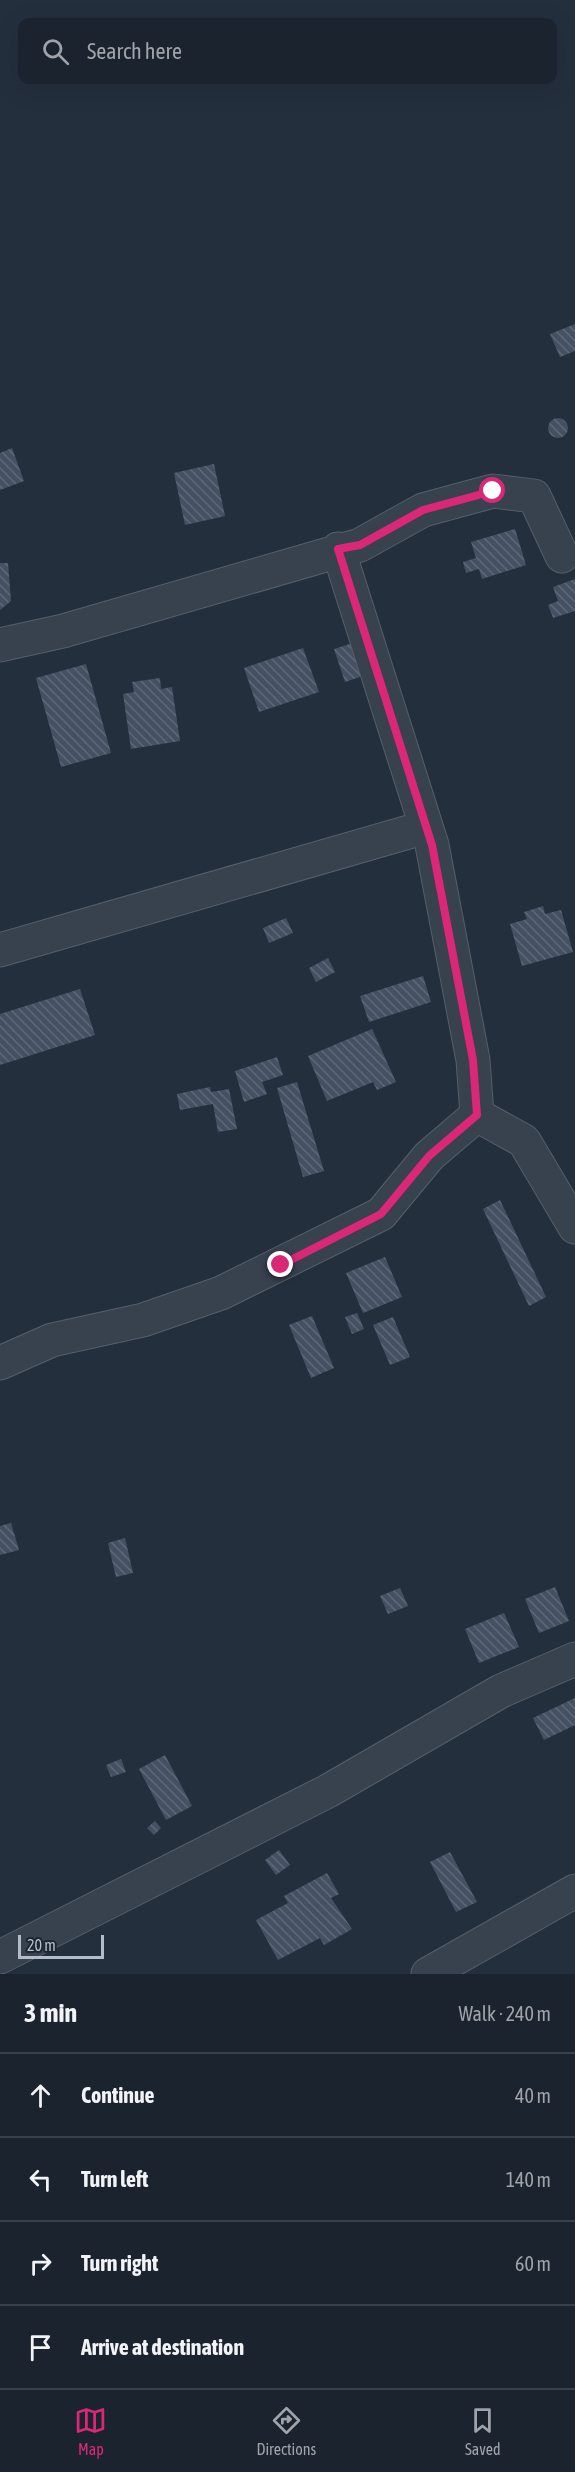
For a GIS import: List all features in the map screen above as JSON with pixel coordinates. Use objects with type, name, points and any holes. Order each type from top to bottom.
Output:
[{"type":"street","points":[[0,645],[63,631],[338,549],[360,545],[423,510],[493,491],[534,496],[562,556]]},
{"type":"street","points":[[338,549],[426,827],[473,1060],[477,1115]]},
{"type":"street","points":[[0,950],[426,827]]},
{"type":"street","points":[[477,1115],[524,1141],[575,1227]]},
{"type":"street","points":[[0,1363],[52,1340],[143,1320],[220,1293],[381,1214],[429,1156],[477,1115]]},
{"type":"street","points":[[0,1957],[328,1791],[501,1691],[575,1659]]},
{"type":"street","points":[[428,1974],[575,1892]]},
{"type":"building","points":[[575,324],[575,351],[560,357],[550,334]]},
{"type":"building","points":[[558,418],[565,421],[568,428],[565,435],[558,438],[551,435],[548,428],[551,421]]},
{"type":"building","points":[[12,448],[24,481],[0,490],[0,453]]},
{"type":"building","points":[[214,464],[225,516],[185,525],[174,473]]},
{"type":"building","points":[[515,529],[526,565],[482,579],[479,569],[466,573],[463,562],[476,558],[471,542]]},
{"type":"building","points":[[0,563],[8,563],[11,601],[0,610]]},
{"type":"building","points":[[575,579],[575,611],[553,618],[548,605],[558,601],[553,587]]},
{"type":"building","points":[[359,641],[369,674],[345,682],[334,649]]},
{"type":"building","points":[[303,648],[319,692],[259,712],[244,668]]},
{"type":"building","points":[[86,664],[111,753],[61,767],[36,678]]},
{"type":"building","points":[[160,678],[161,689],[172,687],[180,741],[131,749],[123,694],[134,692],[132,682]]},
{"type":"building","points":[[543,906],[545,914],[561,910],[573,952],[522,966],[510,924],[527,919],[524,912]]},
{"type":"building","points":[[286,918],[293,933],[269,943],[263,928]]},
{"type":"building","points":[[328,958],[335,972],[316,982],[309,968]]},
{"type":"building","points":[[423,976],[431,1002],[369,1022],[360,996]]},
{"type":"building","points":[[80,989],[95,1035],[0,1065],[0,1014]]},
{"type":"building","points":[[372,1029],[396,1082],[377,1090],[373,1082],[327,1101],[308,1056]]},
{"type":"building","points":[[277,1057],[283,1075],[262,1082],[267,1094],[244,1102],[235,1071]]},
{"type":"building","points":[[297,1082],[324,1171],[303,1177],[277,1088]]},
{"type":"building","points":[[210,1087],[211,1092],[229,1089],[237,1129],[218,1132],[213,1104],[180,1110],[177,1094]]},
{"type":"building","points":[[500,1200],[546,1297],[529,1306],[483,1209]]},
{"type":"building","points":[[385,1257],[402,1297],[363,1313],[346,1273]]},
{"type":"building","points":[[357,1313],[364,1329],[352,1334],[345,1317]]},
{"type":"building","points":[[312,1316],[334,1368],[311,1378],[289,1325]]},
{"type":"building","points":[[393,1317],[410,1357],[390,1365],[373,1325]]},
{"type":"building","points":[[11,1523],[19,1550],[0,1555],[0,1526]]},
{"type":"building","points":[[125,1538],[133,1573],[116,1577],[108,1543]]},
{"type":"building","points":[[555,1587],[569,1621],[539,1633],[525,1599]]},
{"type":"building","points":[[400,1588],[408,1606],[388,1614],[380,1596]]},
{"type":"building","points":[[504,1613],[519,1647],[479,1663],[465,1629]]},
{"type":"building","points":[[575,1698],[575,1725],[544,1740],[533,1718]]},
{"type":"building","points":[[165,1755],[192,1806],[166,1820],[139,1769]]},
{"type":"building","points":[[121,1759],[126,1772],[111,1777],[106,1765]]},
{"type":"building","points":[[155,1821],[161,1828],[154,1835],[147,1828]]},
{"type":"building","points":[[279,1850],[290,1865],[276,1875],[265,1860]]},
{"type":"building","points":[[450,1852],[477,1902],[456,1912],[430,1862]]},
{"type":"building","points":[[327,1873],[339,1894],[331,1898],[352,1929],[324,1945],[320,1938],[278,1960],[256,1920],[288,1903],[284,1896]]},
{"type":"route","points":[[281,1265],[381,1214],[429,1156],[477,1115],[473,1060],[432,845],[338,549],[360,545],[423,510],[493,491]]}]
